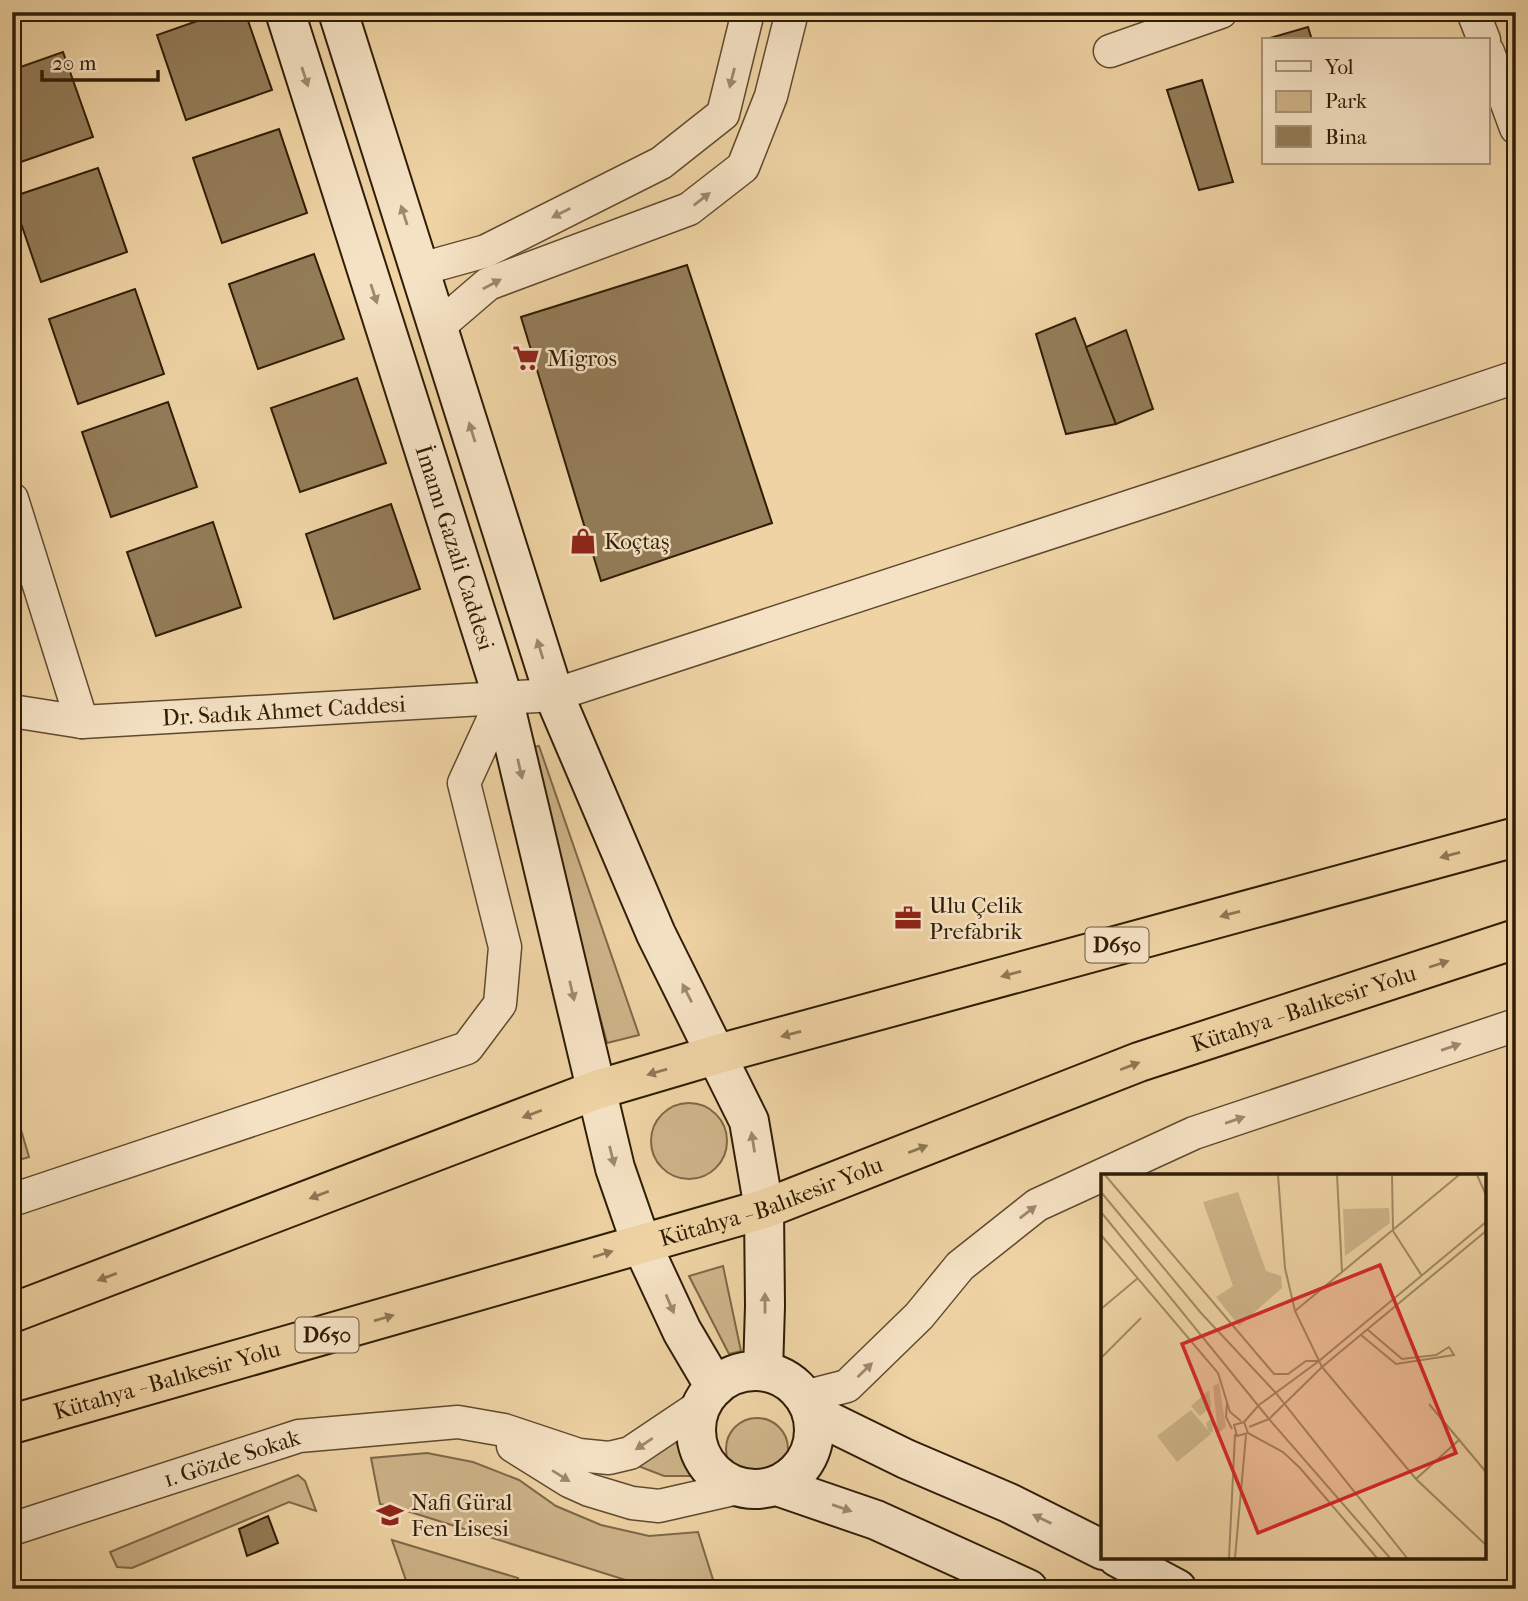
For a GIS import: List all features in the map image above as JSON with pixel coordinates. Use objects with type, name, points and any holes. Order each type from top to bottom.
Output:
[{"type":"highway","name":"D650","points":[[718,1054],[1516,837]]},
{"type":"highway","name":"Kütahya - Balıkesir Yolu","points":[[12,1424],[764,1209],[1139,1062],[1516,939]]},
{"type":"highway","points":[[12,1313],[596,1090],[718,1054]]},
{"type":"main road","name":"İmamı Gazali Caddesi","points":[[285,12],[503,698],[615,1168],[641,1242],[708,1396]]},
{"type":"main road","points":[[338,12],[554,695],[656,934],[749,1121],[764,1209],[763,1371]]},
{"type":"main road","points":[[763,1371],[779,1376],[793,1385],[808,1405],[814,1430],[812,1448],[793,1476],[777,1486],[758,1490],[738,1488],[720,1479],[706,1465],[698,1446],[696,1426],[708,1396],[729,1377],[763,1371]]},
{"type":"main road","points":[[808,1405],[906,1460],[1009,1503],[1101,1549]]},
{"type":"main road","points":[[777,1486],[876,1520],[1028,1589]]},
{"type":"main road","points":[[1121,1559],[1177,1589]]},
{"type":"street","points":[[421,269],[486,251],[661,163],[723,114],[748,12]]},
{"type":"street","points":[[439,326],[488,284],[689,208],[743,167],[771,96],[792,12]]},
{"type":"street","points":[[1110,51],[1221,12]]},
{"type":"street","points":[[1473,12],[1482,38]]},
{"type":"street","points":[[1490,57],[1516,128]]},
{"type":"street","name":"Dr. Sadık Ahmet Caddesi","points":[[12,711],[82,722],[554,695],[1516,377]]},
{"type":"street","points":[[12,499],[82,722]]},
{"type":"street","points":[[12,1200],[467,1048],[500,1004],[505,947],[464,783],[503,698]]},
{"type":"street","points":[[1105,1174],[1194,1133],[1516,1025]]},
{"type":"street","points":[[808,1405],[847,1386],[919,1316],[960,1266],[1037,1205],[1101,1176]]},
{"type":"street","points":[[458,1422],[504,1430],[579,1455],[609,1458],[630,1453],[708,1396]]},
{"type":"street","points":[[458,1422],[503,1441],[589,1490],[632,1503],[659,1506],[738,1488]]},
{"type":"street","name":"1. Gözde Sokak","points":[[12,1529],[299,1436],[458,1422]]},
{"type":"green space","points":[[539,746],[639,1035],[607,1043],[528,748]]},
{"type":"green space","points":[[12,1099],[29,1157],[12,1162]]},
{"type":"green space","points":[[689,1103],[703,1106],[716,1114],[724,1127],[727,1141],[724,1155],[716,1168],[703,1176],[689,1179],[675,1176],[662,1168],[654,1155],[651,1141],[654,1127],[662,1114],[675,1106]]},
{"type":"green space","points":[[723,1266],[741,1351],[729,1354],[689,1276]]},
{"type":"green space","points":[[751,1418],[763,1418],[779,1427],[786,1437],[786,1461],[779,1471],[763,1480],[751,1480],[740,1475],[731,1466],[726,1455],[726,1443],[731,1432],[740,1423]]},
{"type":"green space","points":[[685,1430],[696,1476],[664,1476],[633,1464]]},
{"type":"green space","points":[[427,1453],[473,1462],[519,1480],[556,1506],[601,1525],[649,1536],[698,1532],[716,1589],[654,1589],[380,1504],[371,1458]]},
{"type":"green space","points":[[298,1475],[305,1481],[316,1511],[289,1502],[132,1568],[117,1567],[110,1552]]},
{"type":"green space","points":[[392,1540],[518,1578],[521,1589],[409,1589]]},
{"type":"building","points":[[223,12],[245,12],[272,90],[186,120],[157,35]]},
{"type":"building","points":[[1308,27],[1311,38],[1270,38]]},
{"type":"building","points":[[63,52],[93,137],[12,165],[12,70]]},
{"type":"building","points":[[1202,80],[1233,182],[1199,190],[1167,90]]},
{"type":"building","points":[[279,129],[307,213],[222,243],[193,158]]},
{"type":"building","points":[[98,168],[127,252],[41,282],[12,197]]},
{"type":"building","points":[[314,254],[344,339],[258,369],[229,284]]},
{"type":"building","points":[[687,265],[772,523],[601,581],[521,317]]},
{"type":"building","points":[[135,289],[164,374],[78,404],[49,319]]},
{"type":"building","points":[[1075,318],[1116,424],[1066,434],[1036,334]]},
{"type":"building","points":[[1126,330],[1153,409],[1116,424],[1086,347]]},
{"type":"building","points":[[357,378],[386,463],[300,492],[271,408]]},
{"type":"building","points":[[168,402],[197,487],[111,517],[82,432]]},
{"type":"building","points":[[391,504],[420,589],[334,619],[306,534]]},
{"type":"building","points":[[213,522],[241,607],[156,636],[127,552]]},
{"type":"building","points":[[268,1516],[278,1543],[247,1556],[239,1529]]},
{"type":"place","name":"Migros","points":[[526,358]]},
{"type":"place","name":"Koçtaş","points":[[583,541]]},
{"type":"place","name":"Ulu Çelik Prefabrik","points":[[908,918]]},
{"type":"place","name":"Nafi Güral Fen Lisesi","points":[[390,1515]]}]
